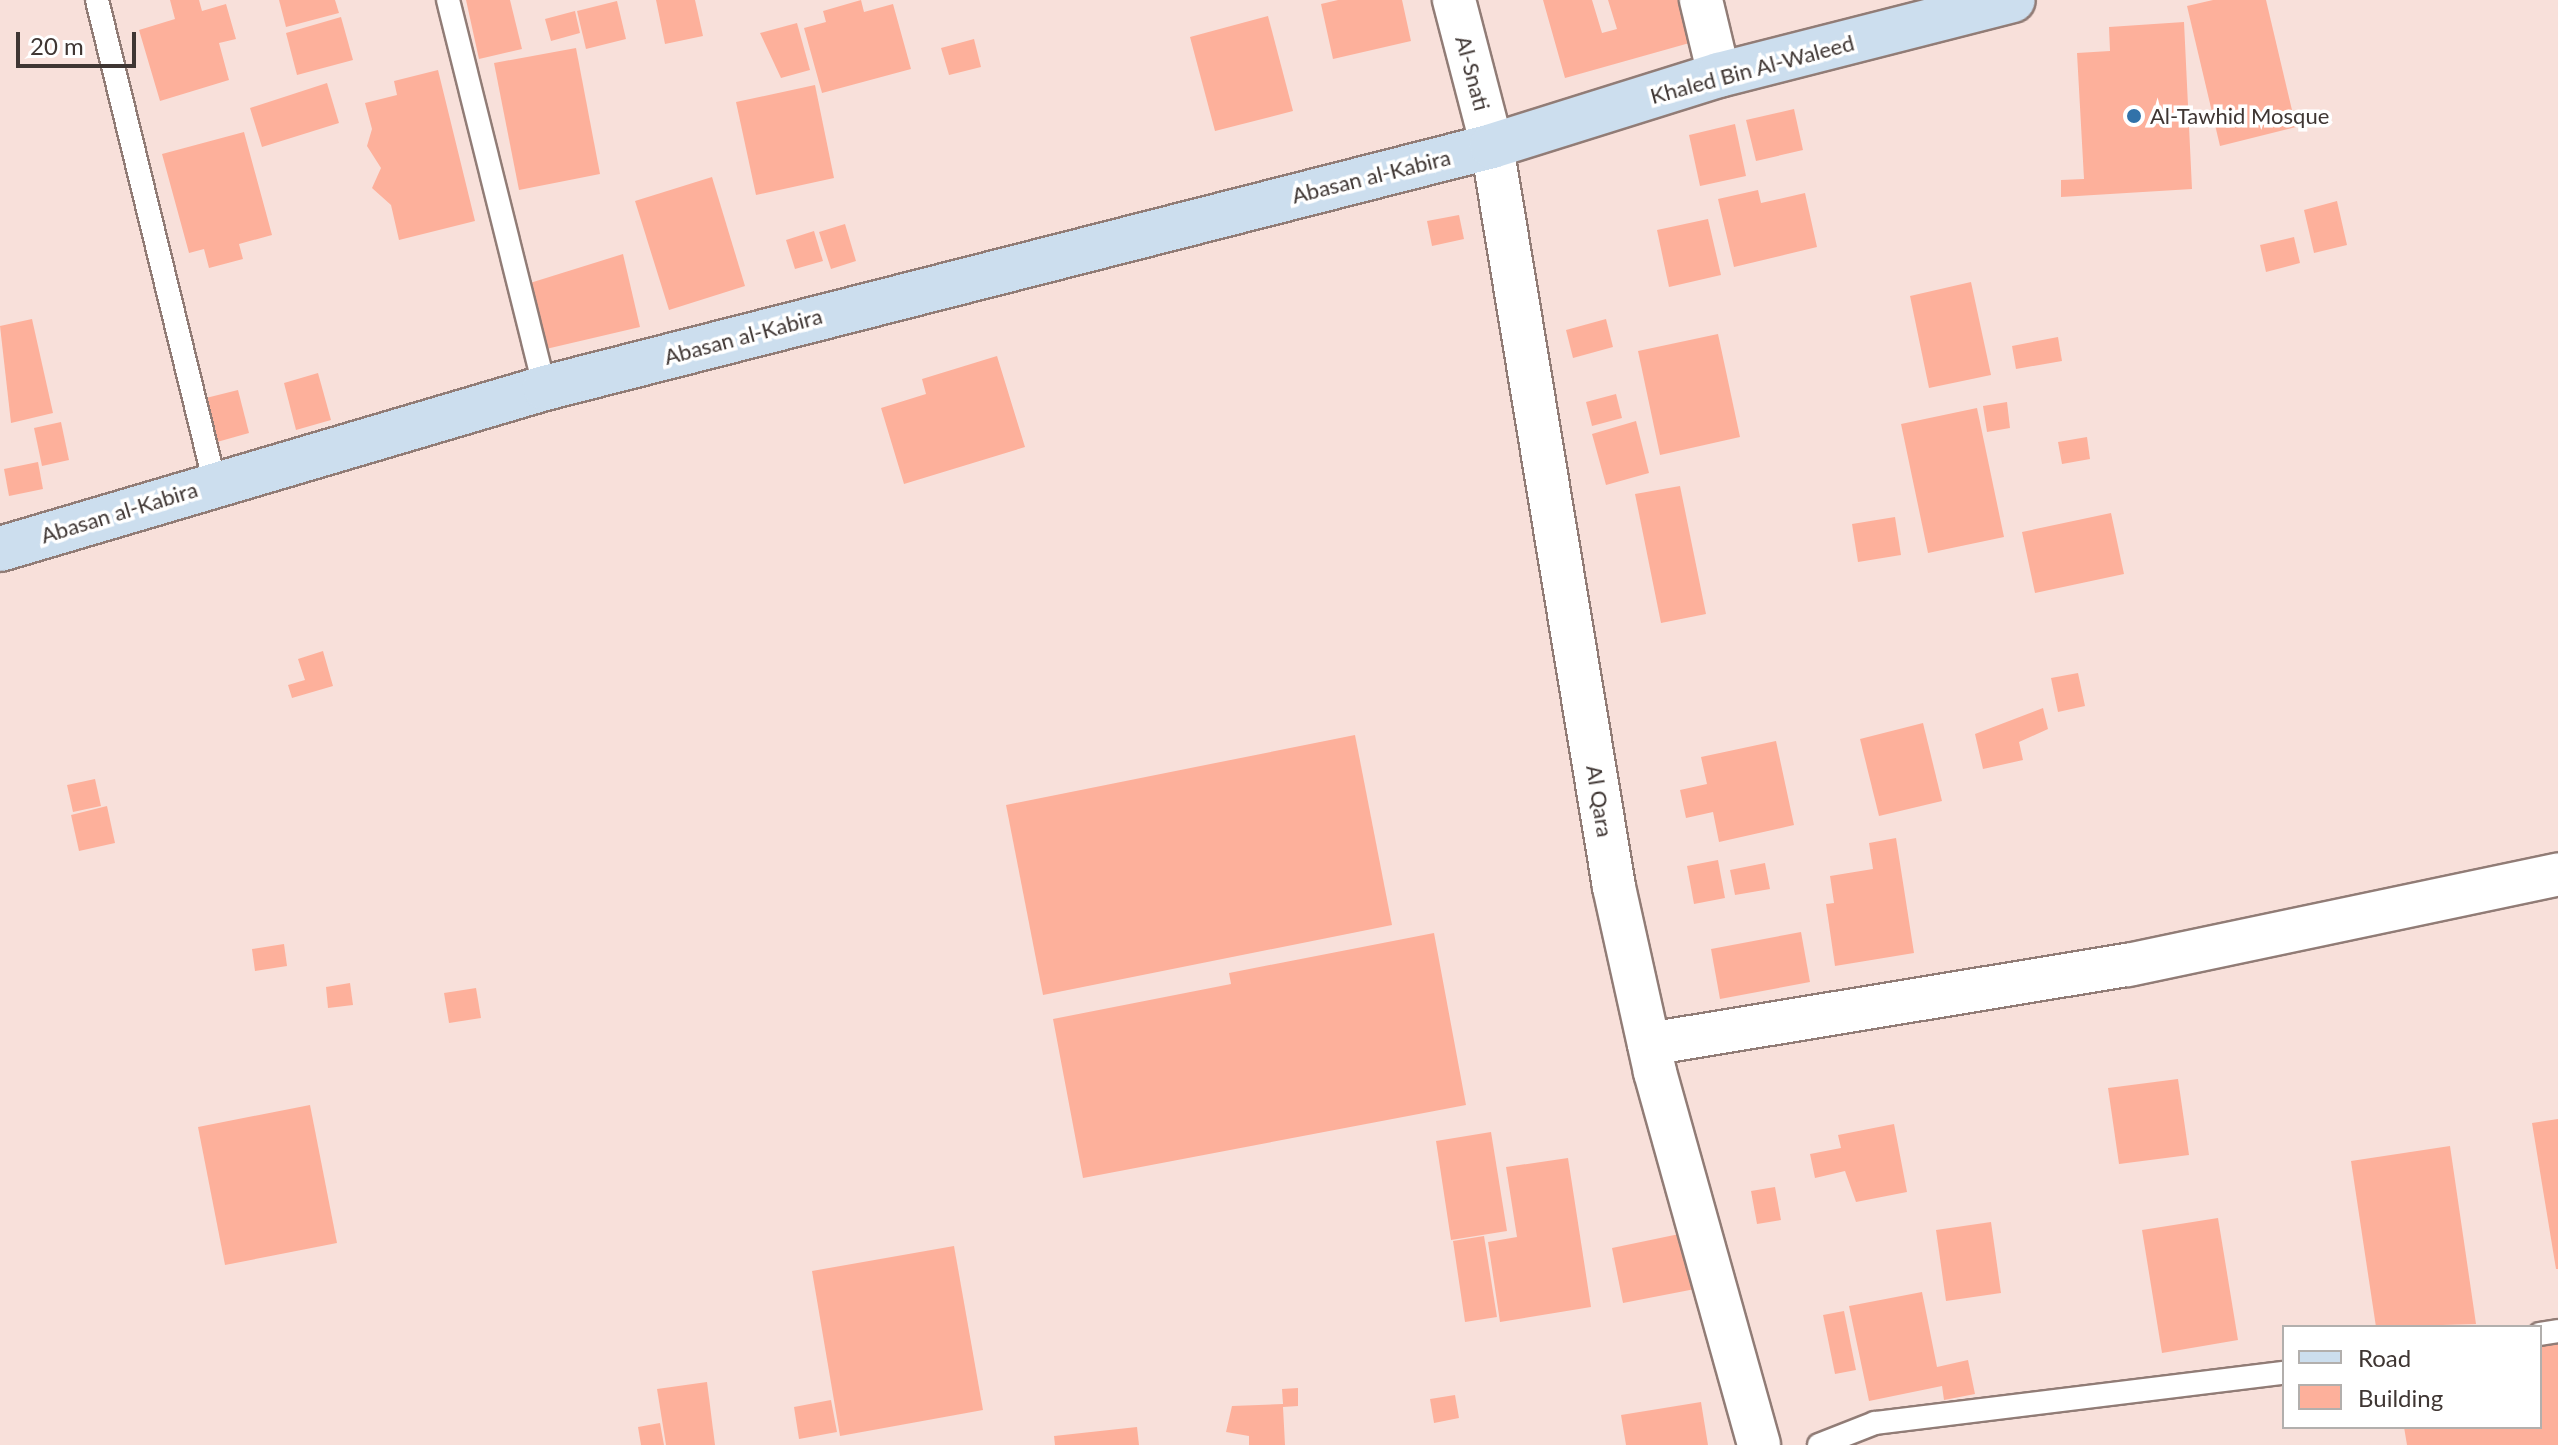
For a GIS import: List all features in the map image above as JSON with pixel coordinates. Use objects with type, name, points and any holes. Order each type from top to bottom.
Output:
[{"type":"main road","name":"Khaled Bin Al-Waleed","points":[[1492,146],[1719,75],[2013,0]]},
{"type":"main road","name":"Abasan al-Kabira","points":[[0,549],[545,388],[1492,146]]},
{"type":"street","name":"Al-Snati","points":[[1454,0],[1492,146]]},
{"type":"street","points":[[1701,0],[1719,75]]},
{"type":"street","name":"Al Qara","points":[[1492,146],[1614,887],[1649,1044],[1759,1445]]},
{"type":"street","points":[[1649,1044],[2128,965],[2558,874]]},
{"type":"lane","points":[[97,0],[215,483]]},
{"type":"lane","points":[[448,0],[545,388]]},
{"type":"lane","points":[[1819,1445],[1875,1423],[2282,1373]]},
{"type":"building","points":[[170,0],[199,0],[202,11],[226,4],[236,39],[219,43],[229,80],[160,101],[139,30],[175,19]]},
{"type":"building","points":[[279,0],[335,0],[339,13],[286,27]]},
{"type":"building","points":[[466,0],[510,0],[522,49],[479,59]]},
{"type":"building","points":[[656,0],[695,0],[703,36],[665,44]]},
{"type":"building","points":[[861,0],[864,12],[893,4],[911,69],[822,93],[804,28],[826,22],[823,11]]},
{"type":"building","points":[[1338,0],[1402,0],[1411,41],[1333,59],[1321,4]]},
{"type":"building","points":[[1543,0],[1592,0],[1602,33],[1617,29],[1608,0],[1681,0],[1693,42],[1565,78]]},
{"type":"building","points":[[2213,0],[2266,0],[2296,127],[2220,146],[2187,6]]},
{"type":"building","points":[[617,1],[626,39],[586,49],[577,11]]},
{"type":"building","points":[[575,11],[580,33],[551,41],[545,19]]},
{"type":"building","points":[[1268,16],[1293,111],[1215,131],[1190,37]]},
{"type":"building","points":[[341,17],[353,60],[297,75],[286,33]]},
{"type":"building","name":"Al-Tawhid Mosque","points":[[2184,22],[2192,189],[2061,197],[2061,180],[2084,179],[2077,53],[2110,51],[2109,27]]},
{"type":"building","points":[[797,23],[810,70],[781,78],[760,33]]},
{"type":"building","points":[[974,39],[981,67],[949,75],[941,48]]},
{"type":"building","points":[[576,48],[600,174],[519,190],[494,63]]},
{"type":"building","points":[[438,70],[475,221],[399,240],[391,205],[372,188],[381,168],[367,146],[372,129],[365,103],[397,95],[394,81]]},
{"type":"building","points":[[327,83],[339,123],[262,147],[250,108]]},
{"type":"building","points":[[815,85],[834,178],[756,195],[736,102]]},
{"type":"building","points":[[1794,109],[1803,150],[1756,161],[1746,120]]},
{"type":"building","points":[[1735,124],[1746,176],[1700,186],[1689,135]]},
{"type":"building","points":[[244,132],[272,235],[239,244],[243,259],[209,268],[204,249],[189,253],[162,154]]},
{"type":"building","points":[[712,177],[745,286],[669,310],[635,201]]},
{"type":"building","points":[[1758,190],[1761,203],[1805,193],[1817,247],[1734,267],[1718,199]]},
{"type":"building","points":[[2337,201],[2347,245],[2314,253],[2304,210]]},
{"type":"building","points":[[1459,215],[1464,239],[1432,246],[1427,221]]},
{"type":"building","points":[[1708,219],[1721,275],[1669,287],[1657,230]]},
{"type":"building","points":[[845,224],[856,261],[831,269],[819,232]]},
{"type":"building","points":[[814,231],[823,261],[795,269],[786,240]]},
{"type":"building","points":[[2294,237],[2300,263],[2266,272],[2260,245]]},
{"type":"building","points":[[623,254],[640,327],[546,349],[530,283]]},
{"type":"building","points":[[1971,282],[1991,375],[1929,388],[1910,296]]},
{"type":"building","points":[[32,319],[53,413],[11,423],[0,326]]},
{"type":"building","points":[[1606,319],[1613,347],[1573,358],[1566,330]]},
{"type":"building","points":[[1718,334],[1740,437],[1660,455],[1638,351]]},
{"type":"building","points":[[2058,337],[2062,361],[2016,369],[2012,346]]},
{"type":"building","points":[[997,356],[1025,447],[904,484],[881,408],[926,394],[922,379]]},
{"type":"building","points":[[318,373],[331,420],[296,430],[284,383]]},
{"type":"building","points":[[238,390],[249,433],[217,442],[206,398]]},
{"type":"building","points":[[1616,394],[1622,418],[1592,426],[1586,402]]},
{"type":"building","points":[[2007,402],[2010,428],[1987,432],[1983,406]]},
{"type":"building","points":[[1977,408],[2004,537],[1928,553],[1901,424]]},
{"type":"building","points":[[1636,421],[1649,473],[1606,485],[1592,434]]},
{"type":"building","points":[[61,422],[69,460],[42,466],[34,428]]},
{"type":"building","points":[[2087,437],[2090,459],[2062,464],[2058,442]]},
{"type":"building","points":[[38,462],[43,489],[9,496],[4,469]]},
{"type":"building","points":[[1680,486],[1706,614],[1661,623],[1635,494]]},
{"type":"building","points":[[2111,513],[2124,574],[2035,593],[2022,532]]},
{"type":"building","points":[[1895,517],[1901,555],[1858,562],[1852,524]]},
{"type":"building","points":[[323,651],[333,686],[292,698],[288,685],[305,680],[298,659]]},
{"type":"building","points":[[2078,673],[2085,706],[2058,712],[2051,678]]},
{"type":"building","points":[[2043,708],[2048,729],[2019,742],[2023,760],[1983,769],[1975,734]]},
{"type":"building","points":[[1923,723],[1942,801],[1879,816],[1860,739]]},
{"type":"building","points":[[1355,735],[1392,925],[1043,995],[1006,805]]},
{"type":"building","points":[[1776,741],[1794,825],[1719,842],[1713,812],[1686,818],[1680,790],[1707,784],[1701,757]]},
{"type":"building","points":[[95,779],[101,806],[73,812],[67,785]]},
{"type":"building","points":[[107,806],[115,843],[79,851],[71,815]]},
{"type":"building","points":[[1896,838],[1914,953],[1835,966],[1826,904],[1834,903],[1830,876],[1873,869],[1869,843]]},
{"type":"building","points":[[1718,860],[1725,898],[1694,904],[1687,866]]},
{"type":"building","points":[[1765,863],[1770,889],[1735,895],[1730,870]]},
{"type":"building","points":[[1801,932],[1810,982],[1720,999],[1711,949]]},
{"type":"building","points":[[1434,933],[1466,1105],[1083,1178],[1053,1019],[1231,984],[1229,973]]},
{"type":"building","points":[[284,944],[287,966],[255,971],[252,949]]},
{"type":"building","points":[[350,983],[353,1005],[328,1008],[326,987]]},
{"type":"building","points":[[476,988],[481,1018],[449,1023],[444,993]]},
{"type":"building","points":[[2178,1079],[2189,1155],[2119,1164],[2108,1088]]},
{"type":"building","points":[[310,1105],[337,1243],[225,1265],[198,1127]]},
{"type":"building","points":[[2558,1119],[2558,1269],[2556,1269],[2532,1123]]},
{"type":"building","points":[[1894,1124],[1907,1192],[1856,1202],[1845,1171],[1815,1178],[1810,1154],[1841,1148],[1838,1135]]},
{"type":"building","points":[[1491,1132],[1507,1231],[1451,1240],[1436,1141]]},
{"type":"building","points":[[2450,1146],[2476,1324],[2376,1325],[2351,1161]]},
{"type":"building","points":[[1568,1158],[1591,1307],[1500,1322],[1488,1242],[1517,1237],[1506,1167]]},
{"type":"building","points":[[1775,1187],[1781,1220],[1757,1224],[1751,1191]]},
{"type":"building","points":[[2218,1218],[2238,1340],[2162,1353],[2142,1230]]},
{"type":"building","points":[[1991,1222],[2001,1293],[1946,1301],[1936,1230]]},
{"type":"building","points":[[1684,1233],[1695,1289],[1623,1303],[1612,1248]]},
{"type":"building","points":[[1484,1236],[1497,1317],[1465,1322],[1453,1241]]},
{"type":"building","points":[[954,1246],[983,1410],[840,1436],[812,1271]]},
{"type":"building","points":[[1922,1292],[1937,1367],[1968,1360],[1975,1394],[1944,1400],[1942,1386],[1869,1401],[1849,1306]]},
{"type":"building","points":[[1844,1311],[1856,1370],[1835,1374],[1823,1315]]},
{"type":"building","points":[[2558,1342],[2558,1445],[2407,1445],[2404,1429],[2542,1429],[2542,1345]]},
{"type":"building","points":[[707,1382],[715,1445],[666,1445],[657,1389]]},
{"type":"building","points":[[1298,1388],[1298,1406],[1283,1407],[1285,1445],[1249,1445],[1249,1436],[1226,1432],[1232,1406],[1283,1404],[1282,1389]]},
{"type":"building","points":[[1455,1395],[1459,1418],[1434,1423],[1430,1399]]},
{"type":"building","points":[[831,1400],[837,1432],[799,1439],[794,1407]]},
{"type":"building","points":[[1701,1402],[1708,1445],[1626,1445],[1621,1415]]},
{"type":"building","points":[[660,1423],[664,1445],[641,1445],[638,1427]]},
{"type":"building","points":[[1137,1427],[1139,1445],[1055,1445],[1054,1436]]},
{"type":"place","name":"Al-Tawhid Mosque","points":[[2134,116]]}]
